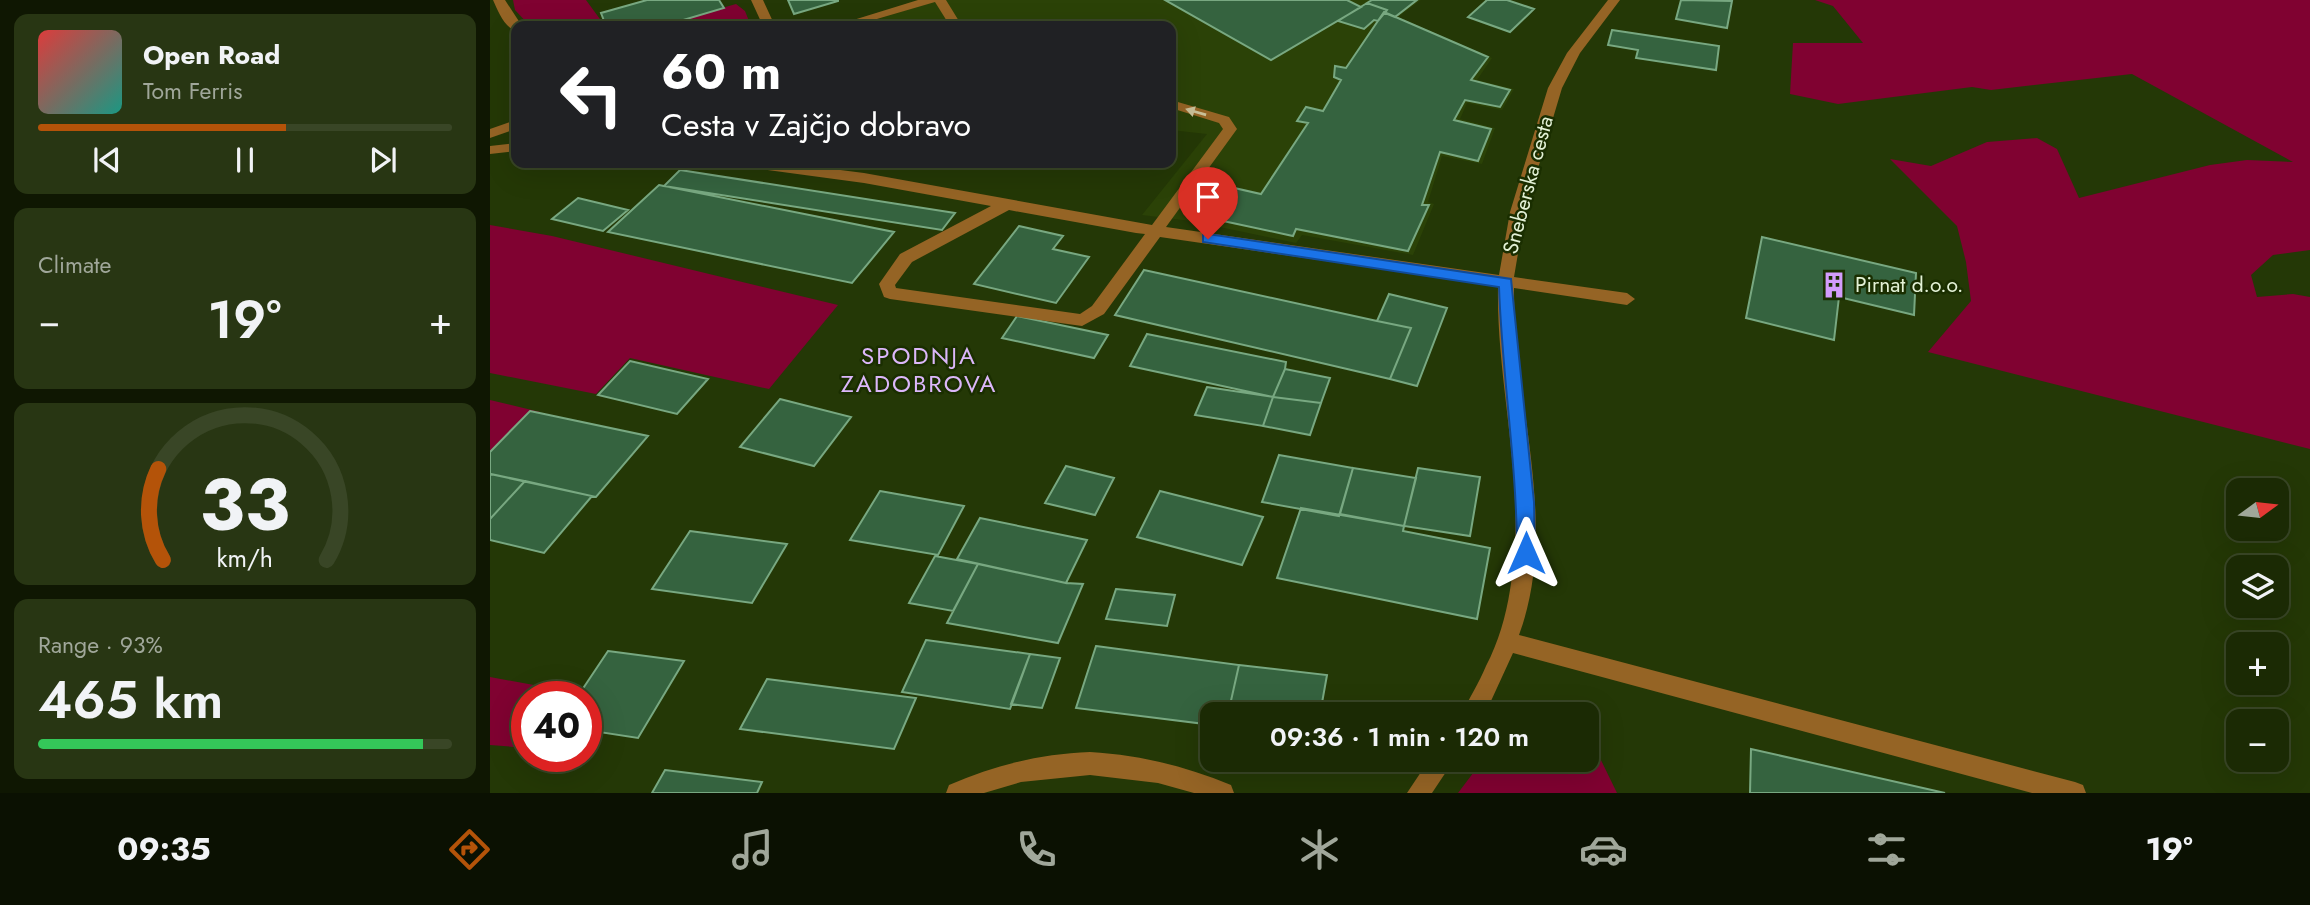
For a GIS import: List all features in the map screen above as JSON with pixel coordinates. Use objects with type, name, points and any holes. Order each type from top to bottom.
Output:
[{"type":"street","points":[[499,0],[511,21]]},
{"type":"street","points":[[757,0],[767,21]]},
{"type":"street","points":[[857,21],[930,0]]},
{"type":"street","points":[[940,0],[953,21]]},
{"type":"street","name":"Sneberska cesta","points":[[1480,702],[1509,642],[1520,600],[1526,531],[1508,336],[1506,282],[1516,214],[1555,86],[1574,52],[1614,0]]},
{"type":"street","points":[[1009,203],[906,258],[887,284],[890,293],[1082,320],[1098,310],[1230,129],[1224,120],[1176,106]]},
{"type":"street","points":[[490,134],[511,126]]},
{"type":"street","points":[[490,150],[511,148]]},
{"type":"street","points":[[790,168],[864,178],[1154,230],[1627,299]]},
{"type":"street","points":[[1509,642],[2075,793]]},
{"type":"street","points":[[957,793],[984,779],[1031,767],[1080,761],[1138,769],[1198,782],[1223,793]]},
{"type":"street","points":[[1418,793],[1434,772]]},
{"type":"shaded area","points":[[513,0],[586,0],[601,21],[525,21],[515,10]]},
{"type":"shaded area","points":[[940,0],[1421,0],[1398,17],[1492,58],[1477,80],[1514,89],[1502,110],[1467,103],[1460,119],[1495,128],[1482,164],[1442,156],[1428,202],[1434,204],[1413,255],[1302,235],[1296,243],[1191,221],[1142,215],[1207,134],[1176,131],[1176,21],[871,21]]},
{"type":"shaded area","points":[[1815,0],[2310,0],[2310,250],[2273,255],[2251,275],[2257,297],[2293,294],[2310,297],[2310,449],[1928,352],[1971,301],[1966,262],[1957,226],[1890,159],[1931,166],[1987,142],[2037,138],[2057,149],[2079,198],[2210,165],[2247,160],[2293,162],[2132,74],[1991,90],[1972,87],[1838,104],[1790,94],[1793,43],[1863,43],[1833,6]]},
{"type":"shaded area","points":[[736,4],[745,11],[749,21],[676,21]]},
{"type":"shaded area","points":[[490,225],[552,236],[838,305],[769,389],[630,358],[596,394],[490,373]]},
{"type":"shaded area","points":[[490,400],[540,412],[490,464]]},
{"type":"shaded area","points":[[490,677],[512,681],[511,747],[490,745]]},
{"type":"shaded area","points":[[1599,756],[1617,793],[1458,793],[1474,772],[1599,772]]},
{"type":"building","points":[[647,0],[719,0],[724,8],[680,21],[604,21],[601,13]]},
{"type":"building","points":[[788,0],[838,0],[838,1],[794,14]]},
{"type":"building","points":[[1165,0],[1347,0],[1361,7],[1271,60]]},
{"type":"building","points":[[1372,0],[1417,0],[1395,17],[1385,13],[1387,10],[1367,3]]},
{"type":"building","points":[[1487,0],[1507,0],[1534,9],[1510,32],[1468,17]]},
{"type":"building","points":[[1681,0],[1732,1],[1727,28],[1676,19]]},
{"type":"building","points":[[1367,3],[1387,10],[1378,21],[1374,20],[1364,29],[1338,21]]},
{"type":"building","points":[[1384,12],[1488,57],[1471,80],[1510,90],[1500,107],[1465,100],[1454,120],[1491,129],[1478,161],[1440,152],[1422,205],[1429,205],[1408,251],[1296,229],[1293,236],[1200,216],[1221,185],[1261,194],[1308,123],[1297,121],[1306,107],[1323,111],[1341,80],[1334,77],[1335,66],[1346,68]]},
{"type":"building","points":[[1612,30],[1719,46],[1716,70],[1636,58],[1638,50],[1608,45]]},
{"type":"building","points":[[680,170],[955,213],[942,230],[664,186]]},
{"type":"building","points":[[659,185],[894,232],[852,283],[608,232]]},
{"type":"building","points":[[578,198],[628,210],[603,231],[552,219]]},
{"type":"building","points":[[1019,226],[1063,236],[1053,249],[1089,257],[1056,303],[974,284]]},
{"type":"building","name":"Pirnat d.o.o.","points":[[1762,237],[1916,273],[1914,315],[1839,297],[1834,340],[1746,318]]},
{"type":"building","points":[[1144,270],[1411,328],[1390,379],[1115,315]]},
{"type":"building","points":[[1389,294],[1447,308],[1417,386],[1390,379],[1411,328],[1377,321]]},
{"type":"building","points":[[1017,316],[1108,335],[1094,358],[1002,338]]},
{"type":"building","points":[[1147,334],[1286,362],[1285,369],[1273,397],[1130,366]]},
{"type":"building","points":[[630,361],[708,379],[677,414],[598,395]]},
{"type":"building","points":[[1285,369],[1330,378],[1321,403],[1273,397]]},
{"type":"building","points":[[1207,387],[1273,397],[1263,426],[1195,415]]},
{"type":"building","points":[[1273,397],[1321,403],[1310,435],[1263,426]]},
{"type":"building","points":[[780,399],[851,417],[814,466],[740,447]]},
{"type":"building","points":[[530,411],[648,436],[596,497],[490,474],[490,452]]},
{"type":"building","points":[[1279,455],[1353,468],[1339,516],[1262,502]]},
{"type":"building","points":[[1066,466],[1114,478],[1095,515],[1045,503]]},
{"type":"building","points":[[1353,468],[1416,478],[1404,526],[1340,514]]},
{"type":"building","points":[[1418,468],[1480,477],[1470,536],[1404,526]]},
{"type":"building","points":[[490,475],[525,481],[490,519]]},
{"type":"building","points":[[525,481],[592,496],[544,553],[490,540],[490,519]]},
{"type":"building","points":[[880,491],[964,506],[938,555],[850,540]]},
{"type":"building","points":[[1160,491],[1263,517],[1242,565],[1137,537]]},
{"type":"building","points":[[1301,508],[1404,526],[1403,531],[1490,548],[1477,619],[1277,578]]},
{"type":"building","points":[[980,518],[1087,540],[1066,583],[957,559]]},
{"type":"building","points":[[690,531],[787,544],[752,603],[652,589]]},
{"type":"building","points":[[935,556],[978,564],[953,611],[909,603]]},
{"type":"building","points":[[978,564],[1066,583],[1083,584],[1058,643],[947,623]]},
{"type":"building","points":[[1116,589],[1175,595],[1167,626],[1106,619]]},
{"type":"building","points":[[926,640],[1030,654],[1010,709],[902,692]]},
{"type":"building","points":[[1096,646],[1239,665],[1231,702],[1200,702],[1200,723],[1076,708]]},
{"type":"building","points":[[608,651],[684,661],[638,738],[602,732],[602,681],[588,681]]},
{"type":"building","points":[[1030,654],[1060,658],[1042,708],[1011,704]]},
{"type":"building","points":[[1239,665],[1327,675],[1322,702],[1231,702]]},
{"type":"building","points":[[767,679],[916,698],[894,749],[740,729]]},
{"type":"building","points":[[1751,749],[1945,793],[1750,793]]},
{"type":"building","points":[[665,770],[762,782],[757,793],[652,793]]},
{"type":"place","name":"Pirnat d.o.o.","points":[[1834,285]]},
{"type":"district","name":"SPODNJA ZADOBROVA","points":[[919,370]]},
{"type":"route","points":[[1208,239],[1506,282],[1508,336],[1526,502],[1526,553]]}]
